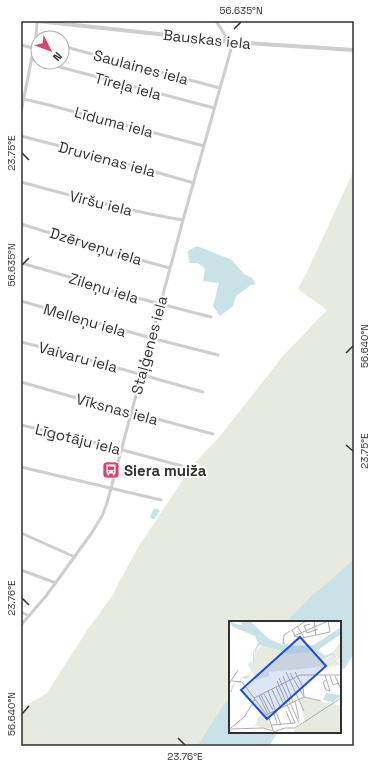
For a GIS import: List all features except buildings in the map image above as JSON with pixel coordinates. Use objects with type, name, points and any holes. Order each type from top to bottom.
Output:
[{"type":"street","name":"Bauskas iela","points":[[37,21],[233,42],[354,50]]},
{"type":"street","points":[[216,21],[225,35],[225,41]]},
{"type":"street","name":"Staļģenes iela","points":[[21,625],[46,596],[75,557],[97,525],[107,503],[183,220],[233,42]]},
{"type":"street","name":"Saulaines iela","points":[[70,48],[220,88]]},
{"type":"street","points":[[21,112],[23,90],[30,63]]},
{"type":"street","name":"Tīreļa iela","points":[[70,70],[214,108]]},
{"type":"street","name":"Līduma iela","points":[[23,99],[204,146]]},
{"type":"street","name":"Druvienas iela","points":[[21,136],[114,160],[194,183]]},
{"type":"street","name":"Viršu iela","points":[[21,182],[127,210],[183,220]]},
{"type":"street","name":"Dzērveņu iela","points":[[21,224],[118,254],[170,268]]},
{"type":"street","name":"Zileņu iela","points":[[21,263],[118,293],[211,317]]},
{"type":"street","name":"Melleņu iela","points":[[21,301],[151,338],[218,355]]},
{"type":"street","name":"Vaivaru iela","points":[[21,342],[203,392]]},
{"type":"street","name":"Vīksnas iela","points":[[21,382],[94,404],[131,412],[213,434]]},
{"type":"street","name":"Līgotāju iela","points":[[21,425],[121,449],[182,466]]},
{"type":"street","points":[[21,467],[160,500]]},
{"type":"street","points":[[21,533],[75,557]]},
{"type":"street","points":[[21,570],[56,583]]},
{"type":"street","points":[[21,612],[29,616]]},
{"type":"shaded area","points":[[352,174],[354,175],[354,559],[313,594],[287,621],[229,621],[229,698],[197,746],[21,746],[21,717],[29,704],[47,693],[88,629],[112,596],[137,549],[192,466],[221,435],[283,356],[327,310],[298,289]]},
{"type":"water","points":[[197,246],[232,260],[244,274],[252,278],[256,284],[251,285],[236,296],[233,306],[220,316],[213,306],[219,283],[203,281],[205,269],[198,263],[189,263],[188,251]]},
{"type":"water","points":[[155,508],[160,511],[154,519],[152,519],[150,517]]},
{"type":"water","points":[[354,559],[354,653],[345,668],[341,670],[341,621],[287,621],[313,594]]},
{"type":"water","points":[[229,698],[229,733],[277,733],[269,746],[197,746]]},
{"type":"place","name":"Siera muiža","points":[[111,470]]}]
